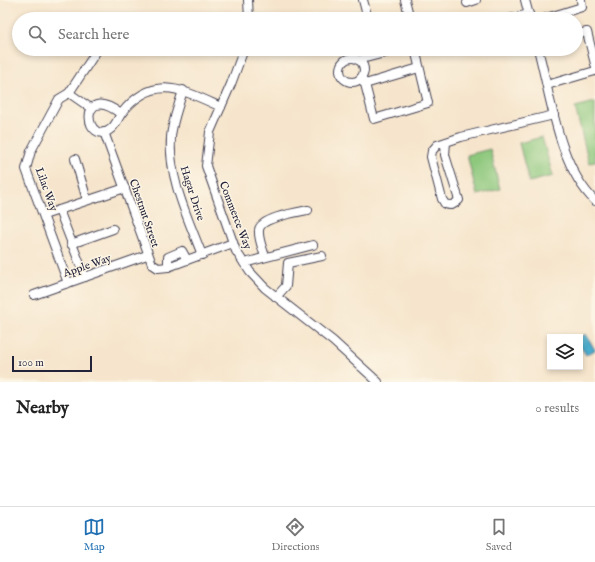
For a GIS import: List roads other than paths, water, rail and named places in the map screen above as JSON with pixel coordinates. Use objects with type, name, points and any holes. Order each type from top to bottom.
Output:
[{"type":"street","points":[[248,0],[249,12]]},
{"type":"street","points":[[363,0],[366,12]]},
{"type":"street","points":[[405,0],[408,12]]},
{"type":"street","points":[[467,3],[476,0]]},
{"type":"street","points":[[525,0],[528,12]]},
{"type":"street","points":[[566,12],[582,7],[581,0]]},
{"type":"street","points":[[583,33],[587,32],[595,64]]},
{"type":"street","name":"Lilac Way","points":[[68,283],[26,169],[31,151],[60,99],[69,93],[93,56]]},
{"type":"street","name":"Commerce Way","points":[[241,56],[210,132],[206,166],[233,243],[250,272],[276,297],[333,341],[378,382]]},
{"type":"street","points":[[368,56],[358,60],[350,58],[343,62],[340,69],[342,77],[349,82],[363,81],[419,68]]},
{"type":"street","points":[[358,60],[364,70],[363,81],[374,119],[428,103],[416,56]]},
{"type":"street","points":[[540,56],[554,115],[572,168],[582,186],[595,201]]},
{"type":"street","points":[[548,87],[595,71]]},
{"type":"street","points":[[121,114],[102,104],[92,109],[89,120],[92,128],[104,132],[112,128],[121,114],[135,99],[152,89],[162,87],[183,90],[221,107]]},
{"type":"street","name":"Hagar Drive","points":[[183,90],[171,136],[171,156],[174,176],[202,255]]},
{"type":"street","points":[[69,93],[92,109]]},
{"type":"street","points":[[446,142],[445,155],[459,200],[455,204],[449,206],[445,204],[442,199],[431,157],[432,151],[437,145],[461,136],[554,115]]},
{"type":"street","name":"Chestnut Street","points":[[104,132],[125,188],[147,255],[152,264],[158,268],[168,267],[233,243]]},
{"type":"street","points":[[75,160],[87,200]]},
{"type":"street","points":[[44,215],[125,188]]},
{"type":"street","points":[[59,210],[85,277]]},
{"type":"street","points":[[265,257],[259,229],[262,224],[268,220],[308,210]]},
{"type":"street","points":[[71,244],[113,229]]},
{"type":"street","points":[[244,263],[313,245]]},
{"type":"street","name":"Apple Way","points":[[34,295],[147,255]]},
{"type":"street","points":[[276,297],[286,286],[288,263],[322,256]]},
{"type":"water","points":[[586,334],[595,350],[586,355],[583,350],[583,336]]}]
